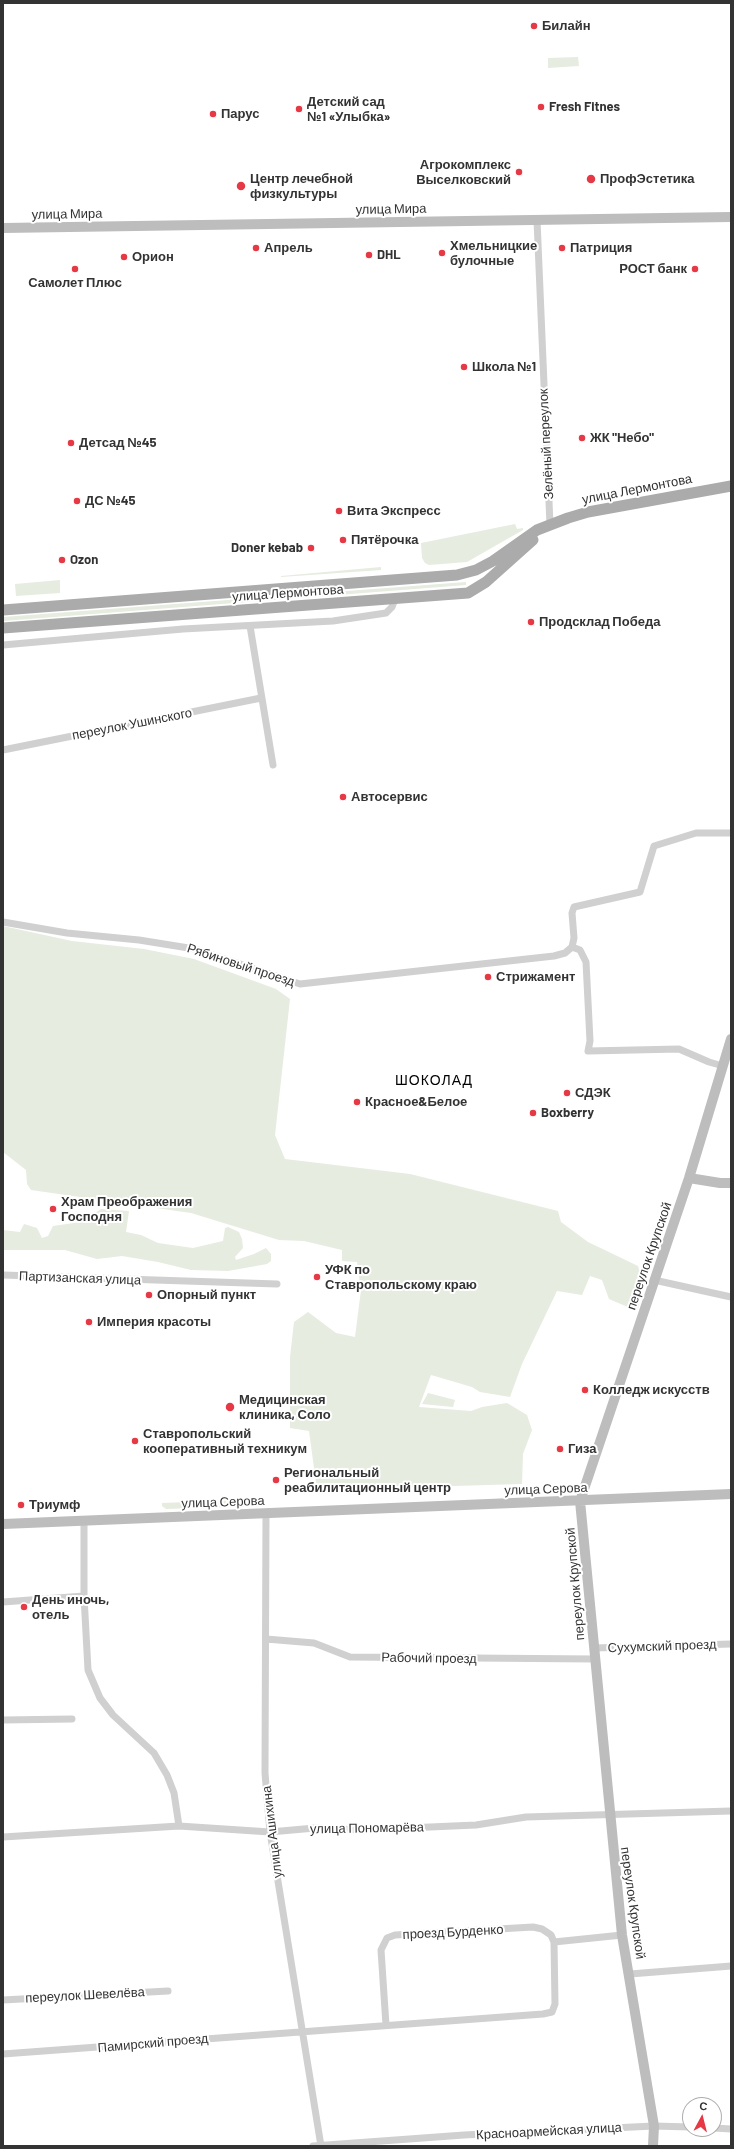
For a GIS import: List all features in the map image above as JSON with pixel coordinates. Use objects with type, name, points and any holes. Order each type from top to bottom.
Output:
[{"type":"main road","name":"улица Мира","points":[[3,228],[731,217]]},
{"type":"main road","name":"улица Лермонтова","points":[[3,610],[456,575],[476,570],[493,561],[537,530],[588,512],[731,486]]},
{"type":"main road","name":"улица Лермонтова","points":[[3,628],[468,593],[478,588],[550,525]]},
{"type":"main road","points":[[456,575],[468,579],[472,584],[470,588],[456,595]]},
{"type":"main road","name":"переулок Крупской","points":[[654,2146],[654,2126],[630,1974],[622,1935],[594,1659],[580,1501],[689,1178],[731,1039]]},
{"type":"main road","points":[[689,1178],[720,1183],[731,1183]]},
{"type":"main road","name":"улица Серова","points":[[3,1524],[731,1494]]},
{"type":"street","name":"Зелёный переулок","points":[[537,220],[550,525]]},
{"type":"street","points":[[3,645],[183,629],[250,626],[375,616],[386,612],[392,607],[395,599]]},
{"type":"street","points":[[250,626],[273,765]]},
{"type":"street","name":"переулок Ушинского","points":[[3,750],[261,698]]},
{"type":"street","points":[[723,1066],[709,1062],[679,1049],[588,1051],[590,1041],[586,962],[580,950],[572,946],[574,938],[572,913],[574,907],[640,892],[654,846],[696,833],[731,833]]},
{"type":"street","name":"Рябиновый проезд","points":[[3,922],[67,933],[139,940],[195,949],[300,984],[554,956],[565,953],[572,946]]},
{"type":"street","name":"Партизанская улица","points":[[3,1276],[277,1284]]},
{"type":"street","points":[[654,1280],[731,1297]]},
{"type":"street","name":"улица Ашихина","points":[[266,1514],[265,1773],[270,1832],[321,2146]]},
{"type":"street","points":[[84,1521],[84,1596],[88,1670],[100,1698],[113,1715],[154,1754],[167,1775],[174,1793],[179,1826]]},
{"type":"street","points":[[3,1602],[84,1596]]},
{"type":"street","name":"Рабочий проезд","points":[[266,1639],[314,1643],[350,1657],[594,1659]]},
{"type":"street","name":"Сухумский проезд","points":[[594,1648],[731,1644]]},
{"type":"street","points":[[3,1720],[72,1718]]},
{"type":"street","name":"улица Пономарёва","points":[[3,1837],[179,1826],[270,1832],[315,1828],[361,1830],[461,1826],[526,1817],[731,1811]]},
{"type":"street","name":"проезд Бурденко","points":[[386,2025],[381,1950],[387,1938],[395,1935],[533,1927],[542,1929],[551,1935],[554,1942]]},
{"type":"street","points":[[302,2031],[552,2012],[555,2004],[554,1942],[622,1935]]},
{"type":"street","points":[[630,1974],[731,1966]]},
{"type":"street","name":"переулок Шевелёва","points":[[3,2000],[168,1991]]},
{"type":"street","name":"Памирский проезд","points":[[3,2054],[302,2031]]},
{"type":"street","name":"Красноармейская улица","points":[[313,2146],[464,2135],[654,2126],[682,2127]]},
{"type":"shaded area","points":[[578,57],[579,66],[548,68],[548,58]]},
{"type":"shaded area","points":[[515,524],[517,529],[523,528],[523,530],[467,562],[429,565],[425,563],[422,558],[421,543]]},
{"type":"shaded area","points":[[381,567],[381,570],[281,577],[281,576]]},
{"type":"shaded area","points":[[60,580],[60,593],[16,596],[15,584]]},
{"type":"shaded area","points":[[466,582],[466,585],[3,621],[3,617]]},
{"type":"shaded area","points":[[3,926],[72,941],[144,949],[194,959],[276,989],[290,999],[275,1135],[285,1159],[410,1174],[558,1211],[561,1222],[588,1242],[638,1266],[643,1286],[638,1308],[630,1308],[609,1299],[602,1280],[590,1276],[582,1295],[557,1291],[522,1364],[510,1397],[480,1392],[472,1387],[431,1375],[419,1407],[471,1411],[482,1407],[507,1403],[527,1415],[532,1430],[523,1454],[522,1484],[317,1490],[309,1431],[290,1428],[290,1357],[294,1322],[308,1312],[336,1333],[355,1337],[361,1290],[357,1262],[342,1261],[342,1250],[304,1241],[279,1240],[191,1213],[31,1190],[27,1184],[26,1170],[3,1152]]},
{"type":"shaded area","points":[[101,1209],[129,1211],[126,1232],[141,1235],[158,1243],[193,1248],[223,1241],[225,1228],[228,1227],[239,1232],[242,1239],[243,1248],[235,1257],[236,1260],[266,1248],[271,1254],[271,1261],[267,1264],[228,1271],[191,1270],[158,1262],[122,1256],[97,1259],[65,1250],[3,1250],[3,1230],[20,1232],[24,1224],[37,1228],[42,1238],[48,1236],[53,1226],[81,1222]]},
{"type":"shaded area","points":[[428,1393],[455,1400],[453,1407],[422,1404]]},
{"type":"shaded area","points":[[263,1499],[263,1506],[166,1509],[162,1506],[162,1503]]},
{"type":"place","name":"Билайн","points":[[534,26]]},
{"type":"place","name":"Fresh Fitnes","points":[[541,107]]},
{"type":"place","name":"Детский сад №1 «Улыбка»","points":[[299,109]]},
{"type":"place","name":"Парус","points":[[213,114]]},
{"type":"place","name":"Агрокомплекс Выселковский","points":[[519,172]]},
{"type":"place","name":"ПрофЭстетика","points":[[591,179]]},
{"type":"place","name":"Центр лечебной физкультуры","points":[[241,186]]},
{"type":"place","name":"Апрель","points":[[256,248]]},
{"type":"place","name":"Патриция","points":[[562,248]]},
{"type":"place","name":"Хмельницкие булочные","points":[[442,253]]},
{"type":"place","name":"DHL","points":[[369,255]]},
{"type":"place","name":"Орион","points":[[124,257]]},
{"type":"place","name":"Самолет Плюс","points":[[75,269]]},
{"type":"place","name":"РОСТ банк","points":[[695,269]]},
{"type":"place","name":"Школа №1","points":[[464,367]]},
{"type":"place","name":"ЖК \"Небо\"","points":[[582,438]]},
{"type":"place","name":"Детсад №45","points":[[71,443]]},
{"type":"place","name":"ДС №45","points":[[77,501]]},
{"type":"place","name":"Вита Экспресс","points":[[339,511]]},
{"type":"place","name":"Пятёрочка","points":[[343,540]]},
{"type":"place","name":"Doner kebab","points":[[311,548]]},
{"type":"place","name":"Ozon","points":[[62,560]]},
{"type":"place","name":"Продсклад Победа","points":[[531,622]]},
{"type":"place","name":"Автосервис","points":[[343,797]]},
{"type":"place","name":"Стрижамент","points":[[488,977]]},
{"type":"place","name":"СДЭК","points":[[567,1093]]},
{"type":"place","name":"Красное&Белое","points":[[357,1102]]},
{"type":"place","name":"Boxberry","points":[[533,1113]]},
{"type":"place","name":"Храм Преображения Господня","points":[[53,1209]]},
{"type":"place","name":"УФК по Ставропольскому краю","points":[[317,1277]]},
{"type":"place","name":"Опорный пункт","points":[[149,1295]]},
{"type":"place","name":"Империя красоты","points":[[89,1322]]},
{"type":"place","name":"Колледж искусств","points":[[585,1390]]},
{"type":"place","name":"Медицинская клиника, Соло","points":[[230,1407]]},
{"type":"place","name":"Ставропольский кооперативный техникум","points":[[135,1441]]},
{"type":"place","name":"Гиза","points":[[560,1449]]},
{"type":"place","name":"Региональный реабилитационный центр","points":[[276,1480]]},
{"type":"place","name":"Триумф","points":[[21,1505]]},
{"type":"place","name":"День иночь, отель","points":[[24,1607]]},
{"type":"district","name":"ШОКОЛАД","points":[[434,1080]]}]
